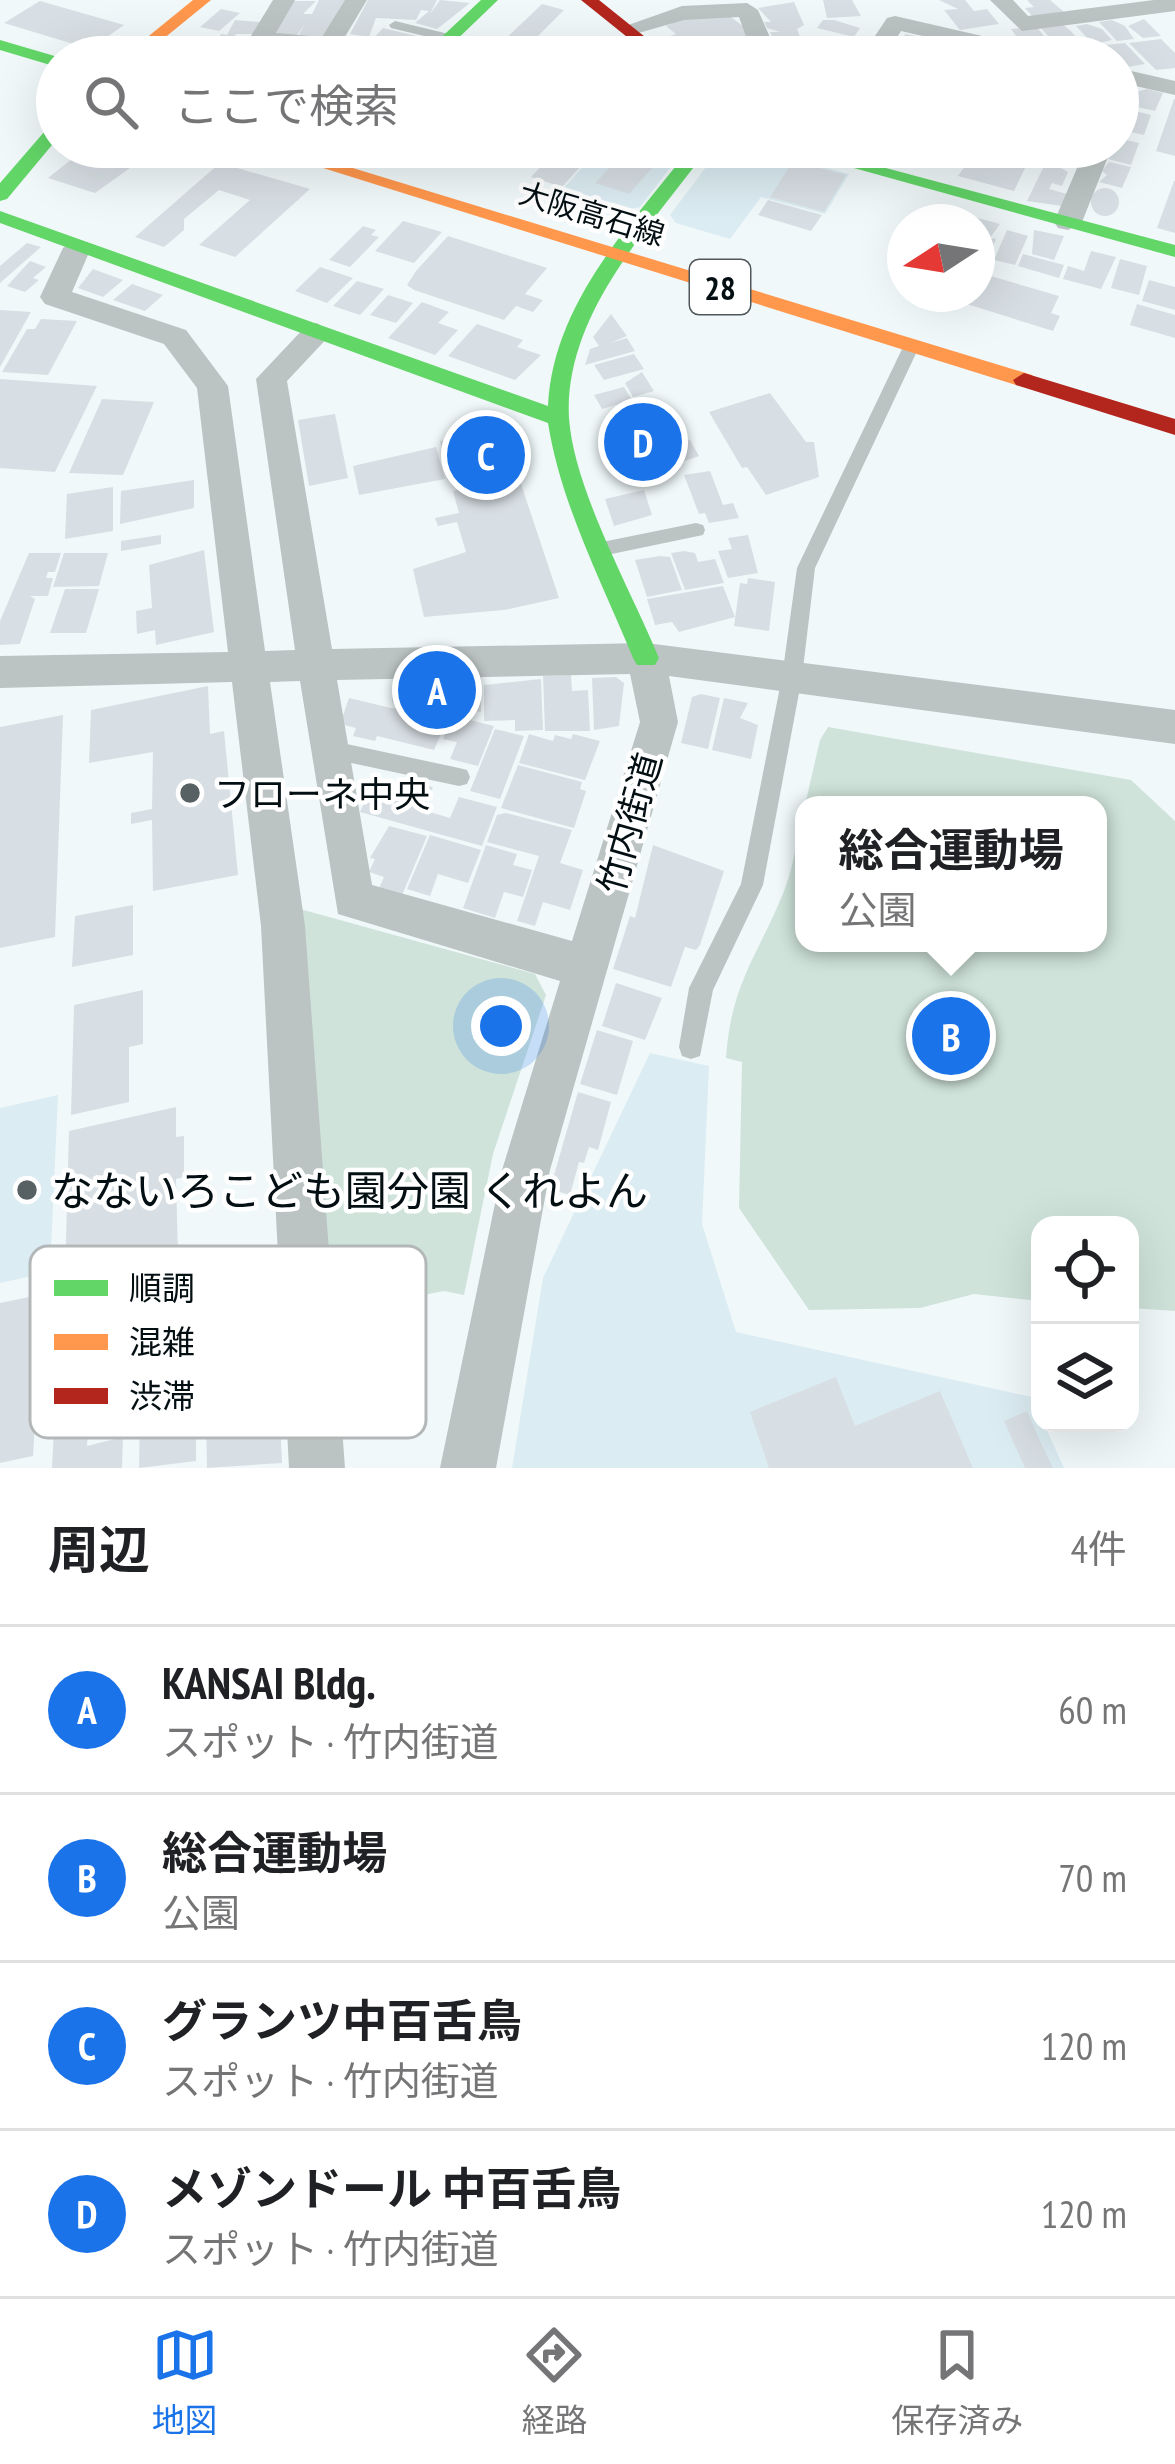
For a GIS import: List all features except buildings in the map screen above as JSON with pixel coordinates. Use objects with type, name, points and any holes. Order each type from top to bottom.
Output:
[{"type":"street","points":[[158,36],[203,0]]},
{"type":"street","points":[[263,36],[284,0]]},
{"type":"street","points":[[335,36],[356,0]]},
{"type":"street","points":[[462,36],[490,0]]},
{"type":"street","points":[[589,0],[636,36]]},
{"type":"street","points":[[1001,0],[1022,24],[1175,4]]},
{"type":"street","points":[[628,29],[682,13],[747,10],[758,36]]},
{"type":"street","points":[[887,36],[895,23],[939,36]]},
{"type":"street","points":[[0,45],[36,56]]},
{"type":"street","points":[[0,67],[36,78]]},
{"type":"street","points":[[1139,86],[1175,88]]},
{"type":"street","points":[[0,195],[36,153]]},
{"type":"street","name":"大阪高石線","points":[[343,168],[1015,347]]},
{"type":"street","name":"大阪高石線","points":[[408,168],[911,347],[1175,427]]},
{"type":"street","name":"竹内街道","points":[[468,1468],[526,1170],[659,722],[646,658],[602,549],[558,418],[570,347],[598,286],[685,168]]},
{"type":"street","points":[[873,168],[1175,250]]},
{"type":"street","points":[[1068,222],[1090,168]]},
{"type":"street","points":[[0,217],[558,418]]},
{"type":"street","points":[[77,248],[55,297],[175,337],[212,386],[283,926],[303,1246]]},
{"type":"street","points":[[317,333],[271,379],[353,901],[587,967]]},
{"type":"street","points":[[0,672],[646,658],[1175,727]]},
{"type":"street","points":[[315,1438],[317,1468]]},
{"type":"lane","points":[[395,25],[424,36]]},
{"type":"lane","points":[[691,1047],[701,988],[752,885],[792,677],[806,568],[911,347]]},
{"type":"lane","points":[[602,549],[696,530]]},
{"type":"lane","points":[[328,749],[459,777]]},
{"type":"shaded area","points":[[582,168],[670,168],[640,207],[625,210],[561,191]]},
{"type":"shaded area","points":[[705,168],[827,168],[849,174],[825,214],[761,197],[730,239],[676,223],[670,215]]},
{"type":"shaded area","points":[[650,1053],[709,1066],[702,1224],[736,1332],[1031,1397],[1031,1432],[1048,1432],[1064,1468],[512,1468],[543,1278]]},
{"type":"shaded area","name":"なないろこども園分園 くれよん","points":[[58,1095],[51,1246],[30,1246],[30,1276],[0,1283],[0,1108]]},
{"type":"green space","points":[[828,727],[1131,780],[1175,821],[1175,1311],[1139,1309],[1139,1216],[1031,1216],[1031,1300],[974,1294],[920,1308],[809,1310],[739,1208],[742,1062],[726,1058],[740,989],[774,914],[795,851],[795,952],[1107,952],[1107,796],[807,796],[820,740]]},
{"type":"green space","points":[[300,909],[535,974],[546,995],[493,1154],[464,1295],[444,1291],[426,1295],[426,1246],[322,1246]]},
{"type":"traffic: fast","points":[[452,36],[490,0]]},
{"type":"traffic: fast","points":[[0,45],[36,56]]},
{"type":"traffic: fast","points":[[0,195],[36,153]]},
{"type":"traffic: fast","points":[[646,658],[570,471],[558,418],[560,380],[585,307],[684,168]]},
{"type":"traffic: fast","points":[[865,168],[1175,251]]},
{"type":"traffic: fast","points":[[0,217],[558,418]]},
{"type":"traffic: slow","points":[[158,36],[203,0]]},
{"type":"traffic: slow","points":[[333,168],[1024,380]]},
{"type":"traffic: jam","points":[[589,0],[635,36]]},
{"type":"traffic: jam","points":[[1024,380],[1175,427]]},
{"type":"place","name":"メゾンドール 中百舌鳥","points":[[643,442]]},
{"type":"place","name":"グランツ中百舌鳥","points":[[486,455]]},
{"type":"place","name":"KANSAI Bldg.","points":[[437,690]]},
{"type":"place","name":"フローネ中央","points":[[190,793]]},
{"type":"place","name":"総合運動場","points":[[951,1036]]},
{"type":"place","name":"なないろこども園分園 くれよん","points":[[27,1190]]}]
